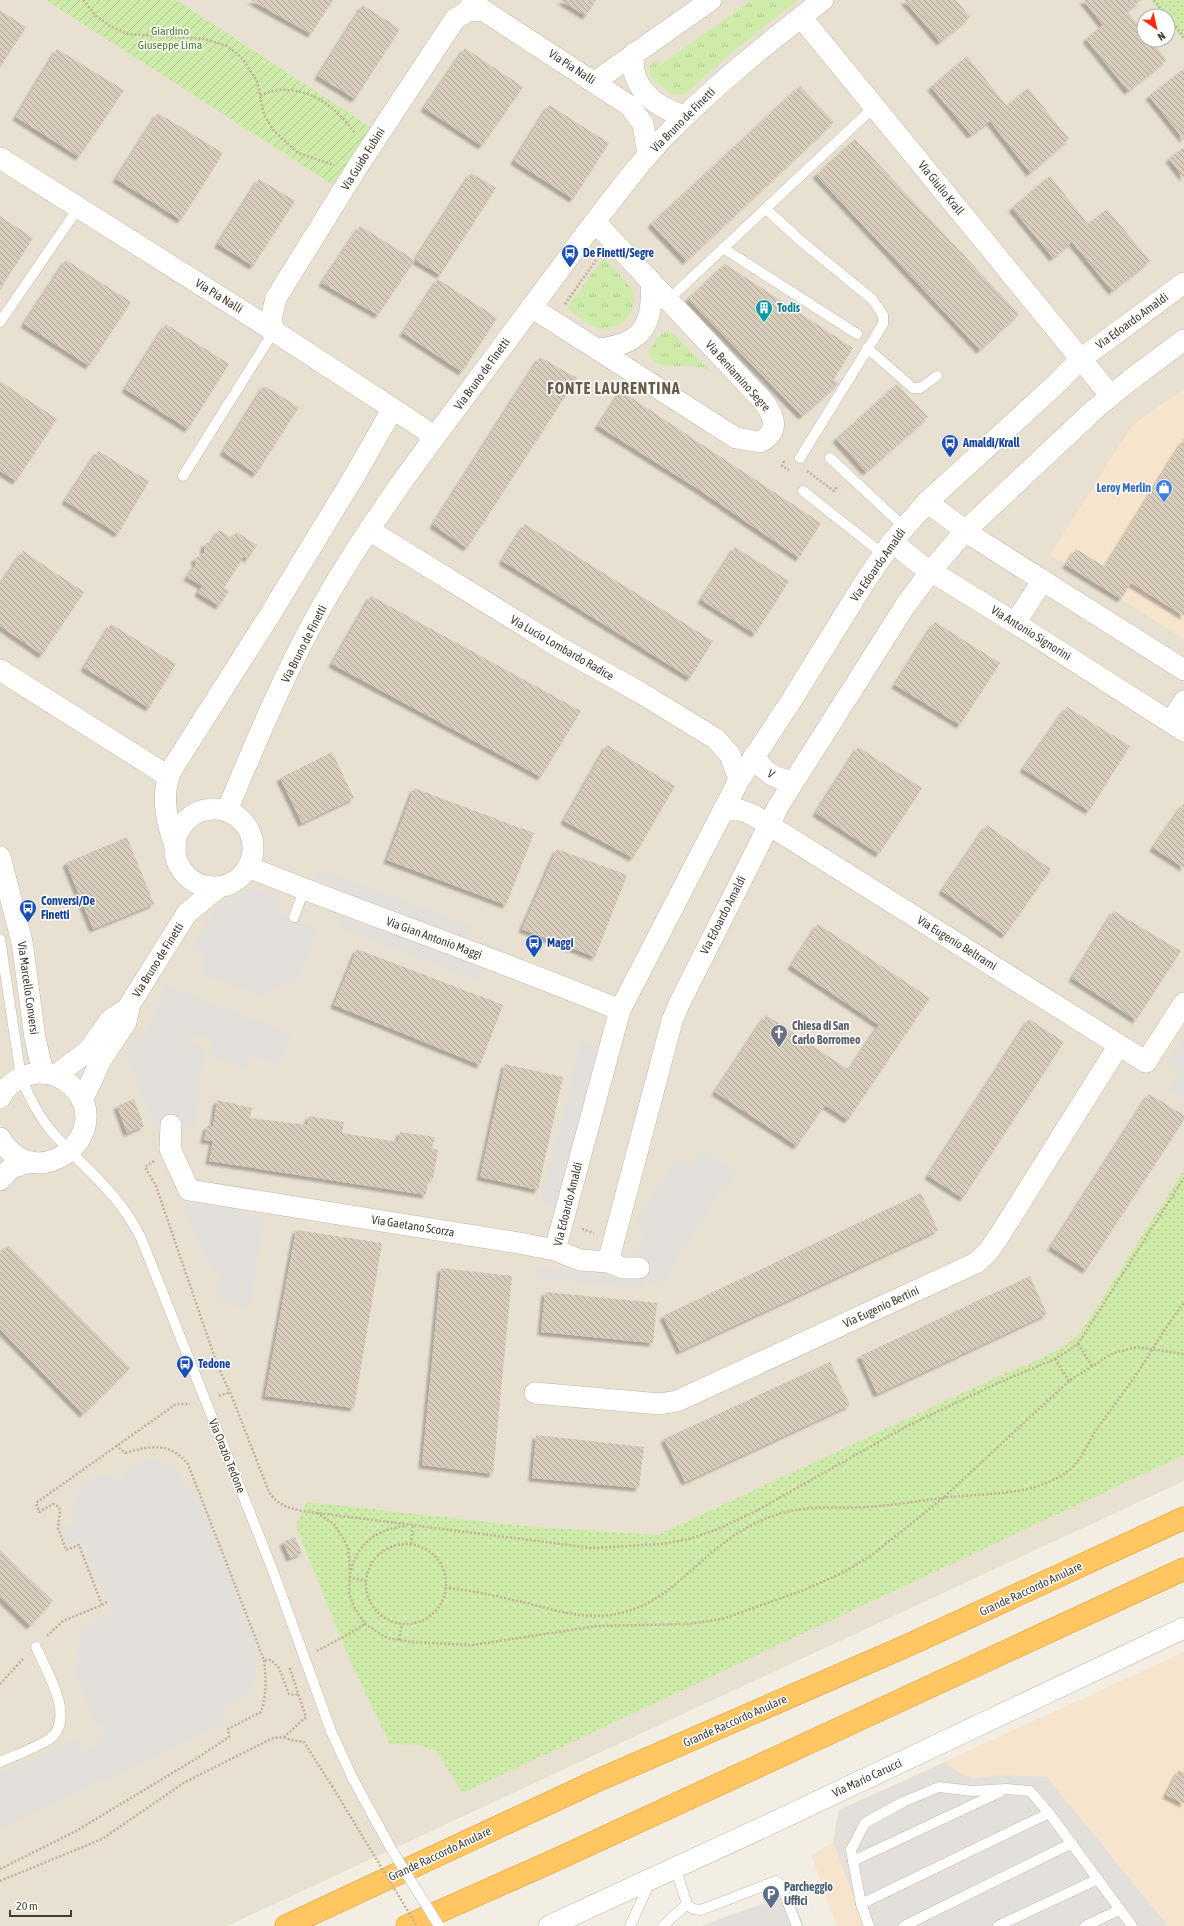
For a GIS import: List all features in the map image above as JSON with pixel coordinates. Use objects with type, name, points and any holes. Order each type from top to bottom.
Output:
[{"type":"highway","name":"Grande Raccordo Anulare","points":[[286,1926],[594,1782],[904,1648],[1184,1518]]},
{"type":"highway","points":[[408,1926],[569,1854],[1184,1569]]},
{"type":"street","points":[[596,81],[711,0]]},
{"type":"street","name":"Via Bruno de Finetti","points":[[175,846],[177,834],[183,823],[192,816],[203,810],[216,809],[227,811],[270,712],[340,574],[432,441],[595,222],[648,154],[685,116],[728,76],[823,0]]},
{"type":"street","name":"Via Pia Nalli","points":[[476,5],[596,81],[626,102],[639,116],[645,130],[648,154]]},
{"type":"street","name":"Via Guido Fubini","points":[[274,330],[271,318],[276,298],[386,124],[455,19],[476,5]]},
{"type":"street","name":"Via Giulio Krall","points":[[801,17],[1080,359]]},
{"type":"street","points":[[634,54],[632,70],[637,82],[644,91],[662,107],[685,116]]},
{"type":"street","name":"Via Pia Nalli","points":[[0,158],[274,330],[392,410],[426,431],[432,441]]},
{"type":"street","name":"Via Beniamino Segre","points":[[531,307],[599,348],[736,438],[760,442],[770,436],[774,427],[772,414],[768,408],[595,222]]},
{"type":"street","points":[[599,348],[625,343],[643,330],[651,311],[651,281]]},
{"type":"street","name":"Via Edoardo Amaldi","points":[[1184,283],[1080,359],[1054,386],[927,502],[893,541],[740,780],[620,1010],[555,1250],[580,1260],[608,1262],[672,1021],[679,1004],[768,824],[905,606],[931,571],[965,531],[1111,396],[1184,340]]},
{"type":"street","points":[[1080,359],[1111,396]]},
{"type":"street","name":"Via Bruno de Finetti","points":[[248,867],[236,880],[219,886],[203,886],[188,878],[181,869],[176,858],[175,846],[168,825],[166,809],[168,776],[355,476],[392,410]]},
{"type":"street","points":[[927,502],[965,531],[1184,670]]},
{"type":"street","name":"Via Lucio Lombardo Radice","points":[[369,530],[557,646],[641,693],[716,739],[730,755],[740,780]]},
{"type":"street","name":"Via Antonio Signorini","points":[[893,541],[921,565],[1015,623],[1177,727],[1184,702]]},
{"type":"street","points":[[1015,623],[1042,580]]},
{"type":"street","points":[[0,670],[168,776]]},
{"type":"street","name":"V","points":[[754,756],[769,774],[781,780],[794,781]]},
{"type":"street","points":[[723,810],[750,812],[768,824]]},
{"type":"street","points":[[227,811],[245,824],[250,834],[252,856],[248,867]]},
{"type":"street","name":"Via Eugenio Beltrami","points":[[768,824],[1146,1062],[1184,1003]]},
{"type":"street","name":"Via Marcello Conversi","points":[[0,857],[22,942],[35,1038],[50,1074]]},
{"type":"street","name":"Via Gian Antonio Maggi","points":[[248,867],[304,890],[547,980],[620,1010]]},
{"type":"street","name":"Via Bruno de Finetti","points":[[187,913],[189,902],[188,878]]},
{"type":"street","name":"Via Bruno de Finetti","points":[[82,1101],[101,1060],[126,1022],[128,1008],[187,913],[219,886]]},
{"type":"street","name":"Via Bruno de Finetti","points":[[50,1074],[88,1051],[110,1020],[128,1008]]},
{"type":"street","name":"Via Eugenio Bertini","points":[[536,1393],[660,1404],[677,1401],[976,1263],[988,1252],[999,1236],[1119,1045]]},
{"type":"street","points":[[0,1180],[12,1168],[30,1162],[49,1162],[61,1158],[71,1151],[79,1140],[84,1128],[85,1115],[82,1101],[76,1090],[67,1081],[50,1074],[21,1077],[1,1092]]},
{"type":"street","points":[[170,1149],[171,1125]]},
{"type":"street","points":[[0,1138],[5,1146],[16,1156],[30,1162]]},
{"type":"street","name":"Via Gaetano Scorza","points":[[170,1149],[189,1190],[555,1250]]},
{"type":"street","points":[[608,1262],[623,1268],[639,1268]]},
{"type":"street","name":"Via Mario Carucci","points":[[549,1926],[652,1879],[1184,1628]]},
{"type":"lane","points":[[668,300],[874,107]]},
{"type":"lane","points":[[0,322],[79,208]]},
{"type":"lane","points":[[766,209],[802,242],[872,299],[883,315],[883,324],[800,458]]},
{"type":"lane","points":[[723,248],[857,334]]},
{"type":"lane","points":[[183,476],[274,330]]},
{"type":"lane","points":[[867,348],[913,388],[920,388],[937,376]]},
{"type":"lane","points":[[830,458],[893,541]]},
{"type":"lane","points":[[803,490],[893,541]]},
{"type":"lane","points":[[294,917],[304,890]]},
{"type":"lane","name":"Via Marcello Conversi","points":[[0,939],[21,1077],[44,1122],[71,1151]]},
{"type":"lane","name":"Via Orazio Tedone","points":[[71,1151],[116,1198],[130,1217],[141,1238],[273,1571],[328,1726],[353,1780],[396,1857],[439,1926]]},
{"type":"lane","points":[[0,1762],[47,1740],[55,1733],[60,1722],[60,1705],[39,1644]]},
{"type":"lane","points":[[869,1926],[861,1904],[851,1850],[865,1823],[903,1802],[939,1787],[972,1791],[1006,1789],[1030,1791],[1072,1843],[1132,1926]]},
{"type":"lane","points":[[853,1861],[1006,1789]]},
{"type":"lane","points":[[861,1904],[1049,1813]]},
{"type":"lane","points":[[904,1926],[1072,1843]]},
{"type":"lane","points":[[676,1867],[687,1904],[693,1909],[701,1910],[776,1881],[781,1885],[793,1925]]},
{"type":"lane","points":[[630,1926],[652,1879]]},
{"type":"lane","points":[[998,1926],[1098,1879]]},
{"type":"lane","points":[[663,1926],[687,1904]]},
{"type":"lane","points":[[1085,1926],[1119,1910]]},
{"type":"path","points":[[83,0],[97,17],[110,26],[128,34],[206,39],[227,46],[242,58],[250,69],[257,82],[264,115],[274,131],[298,153],[336,166]]},
{"type":"path","points":[[1154,0],[1160,8]]},
{"type":"path","points":[[1176,28],[1184,37]]},
{"type":"path","points":[[260,95],[280,89],[299,91],[314,96],[340,114],[358,137]]},
{"type":"path","points":[[553,320],[611,239]]},
{"type":"path","points":[[814,475],[834,491]]},
{"type":"path","points":[[170,1149],[145,1167],[156,1186],[208,1340],[269,1492],[274,1500],[283,1506],[315,1512],[592,1548],[662,1544],[688,1539],[718,1529],[756,1511],[907,1426],[998,1383],[1055,1360],[1078,1344],[1184,1178]]},
{"type":"path","points":[[576,1228],[597,1233]]},
{"type":"path","points":[[445,1588],[487,1594],[582,1616],[621,1613],[642,1606],[659,1596],[683,1579],[732,1536],[762,1520],[786,1512],[819,1507],[867,1507],[982,1495],[1029,1489],[1058,1478],[1070,1470],[1184,1303]]},
{"type":"path","points":[[1078,1344],[1092,1366]]},
{"type":"path","points":[[414,1526],[391,1528],[374,1536],[359,1551],[350,1572],[350,1593],[354,1607],[364,1624],[382,1635],[399,1640],[473,1645],[597,1626],[688,1624],[722,1619],[804,1590],[842,1572],[872,1555],[943,1498],[1069,1381],[1113,1353],[1137,1347],[1184,1354]]},
{"type":"path","points":[[1055,1360],[1069,1381]]},
{"type":"path","points":[[216,1397],[230,1392]]},
{"type":"path","points":[[102,1605],[79,1545],[66,1550],[58,1528],[59,1507],[54,1504],[39,1512],[36,1503],[176,1404],[187,1403],[192,1405]]},
{"type":"path","points":[[0,1869],[76,1831],[194,1760],[229,1737],[228,1729],[261,1712],[264,1702],[266,1680],[264,1660],[188,1464],[182,1457],[173,1451],[160,1446],[146,1447],[125,1453],[116,1445]]},
{"type":"path","points":[[315,1512],[334,1524],[348,1547],[350,1572]]},
{"type":"path","points":[[411,1544],[414,1526]]},
{"type":"path","points":[[402,1544],[411,1544],[428,1550],[437,1558],[444,1570],[445,1588],[444,1596],[438,1608],[428,1617],[416,1623],[402,1624],[389,1621],[378,1614],[370,1603],[366,1590],[366,1581],[370,1564],[378,1554],[390,1547],[402,1544]]},
{"type":"path","points":[[349,1577],[366,1581]]},
{"type":"path","points":[[39,1644],[63,1621],[102,1605],[108,1601]]},
{"type":"path","points":[[316,1651],[347,1635],[364,1624]]},
{"type":"path","points":[[399,1640],[402,1624]]},
{"type":"path","points":[[0,1684],[28,1655]]},
{"type":"path","points":[[264,1660],[271,1660],[279,1668],[289,1694],[299,1694]]},
{"type":"path","points":[[284,1737],[306,1717],[288,1661]]},
{"type":"path","points":[[0,1881],[102,1839],[185,1782],[274,1738],[284,1737],[291,1740],[304,1742],[417,1926]]},
{"type":"shaded area","points":[[0,0],[1184,0],[1184,1481],[227,1926],[0,1926]]},
{"type":"shaded area","points":[[1184,389],[1184,639],[1050,555],[1132,425]]},
{"type":"shaded area","points":[[317,868],[473,926],[468,939],[313,881]]},
{"type":"shaded area","points":[[251,888],[283,898],[278,912],[318,928],[297,982],[270,990],[266,998],[201,974],[206,960],[203,955],[192,949],[215,907]]},
{"type":"shaded area","points":[[343,913],[484,968],[479,981],[337,927]]},
{"type":"shaded area","points":[[166,985],[292,1034],[279,1065],[251,1055],[246,1069],[209,1056],[214,1041],[193,1034],[190,1036],[190,1044],[205,1046],[195,1127],[161,1124],[154,1127],[125,1053],[131,1042],[140,1039],[161,1000]]},
{"type":"shaded area","points":[[1184,1037],[1184,1100],[1169,1090],[1180,1072],[1167,1063]]},
{"type":"shaded area","points":[[581,1041],[600,1047],[556,1208],[540,1204]]},
{"type":"shaded area","points":[[702,1149],[737,1172],[725,1192],[720,1190],[659,1288],[646,1279],[639,1268],[630,1259],[648,1232],[635,1222],[677,1158],[691,1166]]},
{"type":"shaded area","points":[[192,1201],[250,1207],[249,1214],[265,1216],[250,1308],[216,1303],[219,1270],[212,1272],[183,1205]]},
{"type":"shaded area","points":[[537,1268],[646,1279],[640,1289],[536,1278]]},
{"type":"shaded area","points":[[148,1459],[161,1460],[169,1464],[181,1475],[188,1492],[195,1490],[259,1652],[253,1655],[256,1671],[254,1684],[246,1696],[221,1710],[226,1723],[0,1829],[0,1774],[77,1738],[84,1752],[95,1747],[103,1738],[104,1734],[101,1723],[96,1725],[73,1668],[79,1665],[77,1650],[83,1630],[93,1621],[102,1617],[112,1616],[82,1541],[68,1546],[61,1528],[75,1523],[72,1508],[74,1500],[78,1492],[89,1481],[96,1477],[110,1476],[120,1480],[127,1469],[141,1461]]},
{"type":"shaded area","points":[[1184,1652],[1184,1926],[837,1926],[811,1855],[833,1842],[839,1810]]},
{"type":"shaded area","points":[[943,1763],[972,1779],[997,1775],[1047,1777],[1168,1926],[865,1926],[833,1842],[839,1810]]},
{"type":"shaded area","name":"Parcheggio Uffici","points":[[791,1893],[804,1926],[701,1926]]},
{"type":"green space","name":"Giardino Giuseppe Lima","points":[[46,0],[176,0],[373,129],[335,186]]},
{"type":"green space","points":[[752,0],[798,0],[726,57],[684,95],[671,94],[650,76],[649,67],[656,60],[660,65]]},
{"type":"green space","points":[[1151,0],[1184,0],[1184,41],[1176,31],[1176,8],[1158,8]]},
{"type":"green space","points":[[603,259],[605,259],[620,275],[631,289],[634,301],[630,315],[620,325],[606,329],[594,327],[587,323],[569,310],[568,306]]},
{"type":"green space","points":[[668,331],[675,335],[711,372],[700,367],[663,365],[652,359],[648,352],[661,334]]},
{"type":"green space","points":[[1184,1170],[1184,1455],[463,1793],[436,1751],[420,1745],[390,1744],[351,1663],[296,1526],[307,1502],[524,1526],[658,1535],[1059,1349],[1079,1335]]},
{"type":"building","points":[[251,0],[333,0],[311,34]]},
{"type":"building","points":[[560,0],[596,0],[586,16]]},
{"type":"building","points":[[904,0],[956,0],[970,17],[940,42]]},
{"type":"building","points":[[1083,0],[1141,0],[1127,11],[1136,22],[1136,48],[1157,48],[1167,60],[1128,91],[1086,39],[1103,25]]},
{"type":"building","points":[[363,5],[400,29],[355,99],[318,76]]},
{"type":"building","points":[[0,10],[26,27],[0,67]]},
{"type":"building","points":[[465,48],[523,87],[482,146],[424,108]]},
{"type":"building","points":[[57,49],[124,90],[79,157],[16,117]]},
{"type":"building","points":[[967,56],[1007,106],[1028,88],[1069,139],[1030,173],[990,121],[971,135],[931,87]]},
{"type":"building","points":[[1184,69],[1184,140],[1149,96]]},
{"type":"building","points":[[800,86],[834,122],[686,261],[651,224]]},
{"type":"building","points":[[549,105],[609,143],[573,199],[514,161]]},
{"type":"building","points":[[158,113],[223,153],[181,220],[116,179]]},
{"type":"building","points":[[855,139],[1019,314],[980,350],[816,175]]},
{"type":"building","points":[[1184,147],[1184,178],[1169,159]]},
{"type":"building","points":[[471,173],[496,188],[440,275],[415,260]]},
{"type":"building","points":[[1050,176],[1088,224],[1107,209],[1150,261],[1112,291],[1072,242],[1053,258],[1012,208]]},
{"type":"building","points":[[259,179],[295,201],[253,266],[218,244]]},
{"type":"building","points":[[0,216],[33,238],[0,289]]},
{"type":"building","points":[[360,226],[415,260],[378,315],[322,283]]},
{"type":"building","points":[[66,260],[131,302],[89,366],[24,324]]},
{"type":"building","name":"Todis","points":[[725,264],[853,348],[834,379],[838,384],[802,416],[688,299]]},
{"type":"building","points":[[438,279],[497,318],[462,372],[403,333]]},
{"type":"building","points":[[166,324],[229,364],[188,429],[125,389]]},
{"type":"building","points":[[540,357],[577,378],[467,548],[433,525]]},
{"type":"building","points":[[0,381],[57,419],[16,481],[0,471]]},
{"type":"building","points":[[897,384],[928,417],[866,472],[836,439]]},
{"type":"building","points":[[264,386],[299,407],[256,474],[223,452]]},
{"type":"building","points":[[621,391],[821,523],[799,558],[698,489],[598,426]]},
{"type":"building","name":"Leroy Merlin","points":[[1184,439],[1184,616],[1131,583],[1121,599],[1066,565],[1076,549],[1105,567]]},
{"type":"building","points":[[98,451],[149,481],[118,534],[65,501]]},
{"type":"building","points":[[525,524],[713,641],[690,678],[502,561]]},
{"type":"building","points":[[219,530],[232,538],[236,532],[257,545],[248,559],[244,556],[224,588],[229,591],[219,606],[198,593],[202,586],[187,577],[196,564],[194,559],[204,553],[204,545],[211,543]]},
{"type":"building","points":[[735,547],[789,581],[755,634],[701,600]]},
{"type":"building","points":[[23,551],[84,592],[42,655],[0,626],[0,585]]},
{"type":"building","points":[[371,596],[581,711],[541,777],[332,664]]},
{"type":"building","points":[[935,622],[1000,663],[960,725],[895,685]]},
{"type":"building","points":[[111,624],[176,664],[149,708],[84,668]]},
{"type":"building","points":[[1067,707],[1130,746],[1089,811],[1023,769]]},
{"type":"building","points":[[607,745],[675,786],[633,858],[564,821]]},
{"type":"building","points":[[858,747],[922,788],[879,854],[816,813]]},
{"type":"building","points":[[332,752],[354,798],[302,823],[280,778]]},
{"type":"building","points":[[414,788],[534,833],[506,905],[387,860]]},
{"type":"building","points":[[1184,803],[1184,868],[1153,848]]},
{"type":"building","points":[[987,825],[1051,869],[1005,935],[942,891]]},
{"type":"building","points":[[127,837],[154,904],[93,929],[66,863]]},
{"type":"building","points":[[557,849],[627,875],[595,957],[522,929]]},
{"type":"building","points":[[1114,911],[1181,951],[1136,1020],[1072,978]]},
{"type":"building","name":"Chiesa di San Carlo Borromeo","points":[[818,924],[930,998],[848,1120],[825,1105],[797,1146],[715,1092],[766,1015],[849,1070],[879,1025],[791,966]]},
{"type":"building","points":[[357,949],[503,1005],[480,1065],[334,1005]]},
{"type":"building","points":[[1029,1019],[1064,1042],[963,1198],[928,1176]]},
{"type":"building","points":[[505,1064],[563,1077],[538,1190],[480,1177]]},
{"type":"building","points":[[1149,1094],[1184,1115],[1184,1120],[1086,1270],[1051,1247]]},
{"type":"building","points":[[134,1099],[144,1126],[127,1133],[117,1106]]},
{"type":"building","points":[[217,1100],[252,1108],[250,1118],[307,1125],[309,1116],[344,1122],[342,1133],[398,1142],[400,1132],[435,1137],[432,1148],[438,1150],[433,1179],[428,1178],[426,1195],[209,1161],[213,1141],[204,1140],[207,1126],[213,1126]]},
{"type":"building","points":[[921,1193],[938,1230],[680,1351],[663,1316]]},
{"type":"building","points":[[296,1230],[382,1243],[354,1408],[265,1396]]},
{"type":"building","points":[[8,1245],[130,1368],[83,1414],[0,1329],[0,1253]]},
{"type":"building","points":[[441,1268],[512,1276],[493,1474],[422,1465]]},
{"type":"building","points":[[1030,1276],[1047,1314],[877,1394],[860,1356]]},
{"type":"building","points":[[545,1292],[657,1303],[653,1343],[541,1332]]},
{"type":"building","points":[[830,1362],[850,1405],[685,1482],[664,1439]]},
{"type":"building","points":[[536,1435],[644,1447],[639,1488],[532,1478]]},
{"type":"building","points":[[295,1537],[302,1553],[290,1558],[283,1542]]},
{"type":"building","points":[[0,1550],[53,1601],[30,1626],[0,1597]]},
{"type":"building","points":[[1179,1770],[1184,1773],[1184,1804],[1166,1795]]},
{"type":"place","name":"De Finetti/Segre","points":[[570,268]]},
{"type":"place","name":"Todis","points":[[764,323]]},
{"type":"place","name":"Amaldi/Krall","points":[[950,458]]},
{"type":"place","name":"Leroy Merlin","points":[[1164,503]]},
{"type":"place","name":"Conversi/De Finetti","points":[[28,923]]},
{"type":"place","name":"Maggi","points":[[534,958]]},
{"type":"place","name":"Chiesa di San Carlo Borromeo","points":[[779,1048]]},
{"type":"place","name":"Tedone","points":[[185,1379]]},
{"type":"place","name":"Parcheggio Uffici","points":[[771,1909]]},
{"type":"district","name":"FONTE LAURENTINA","points":[[614,388]]}]
